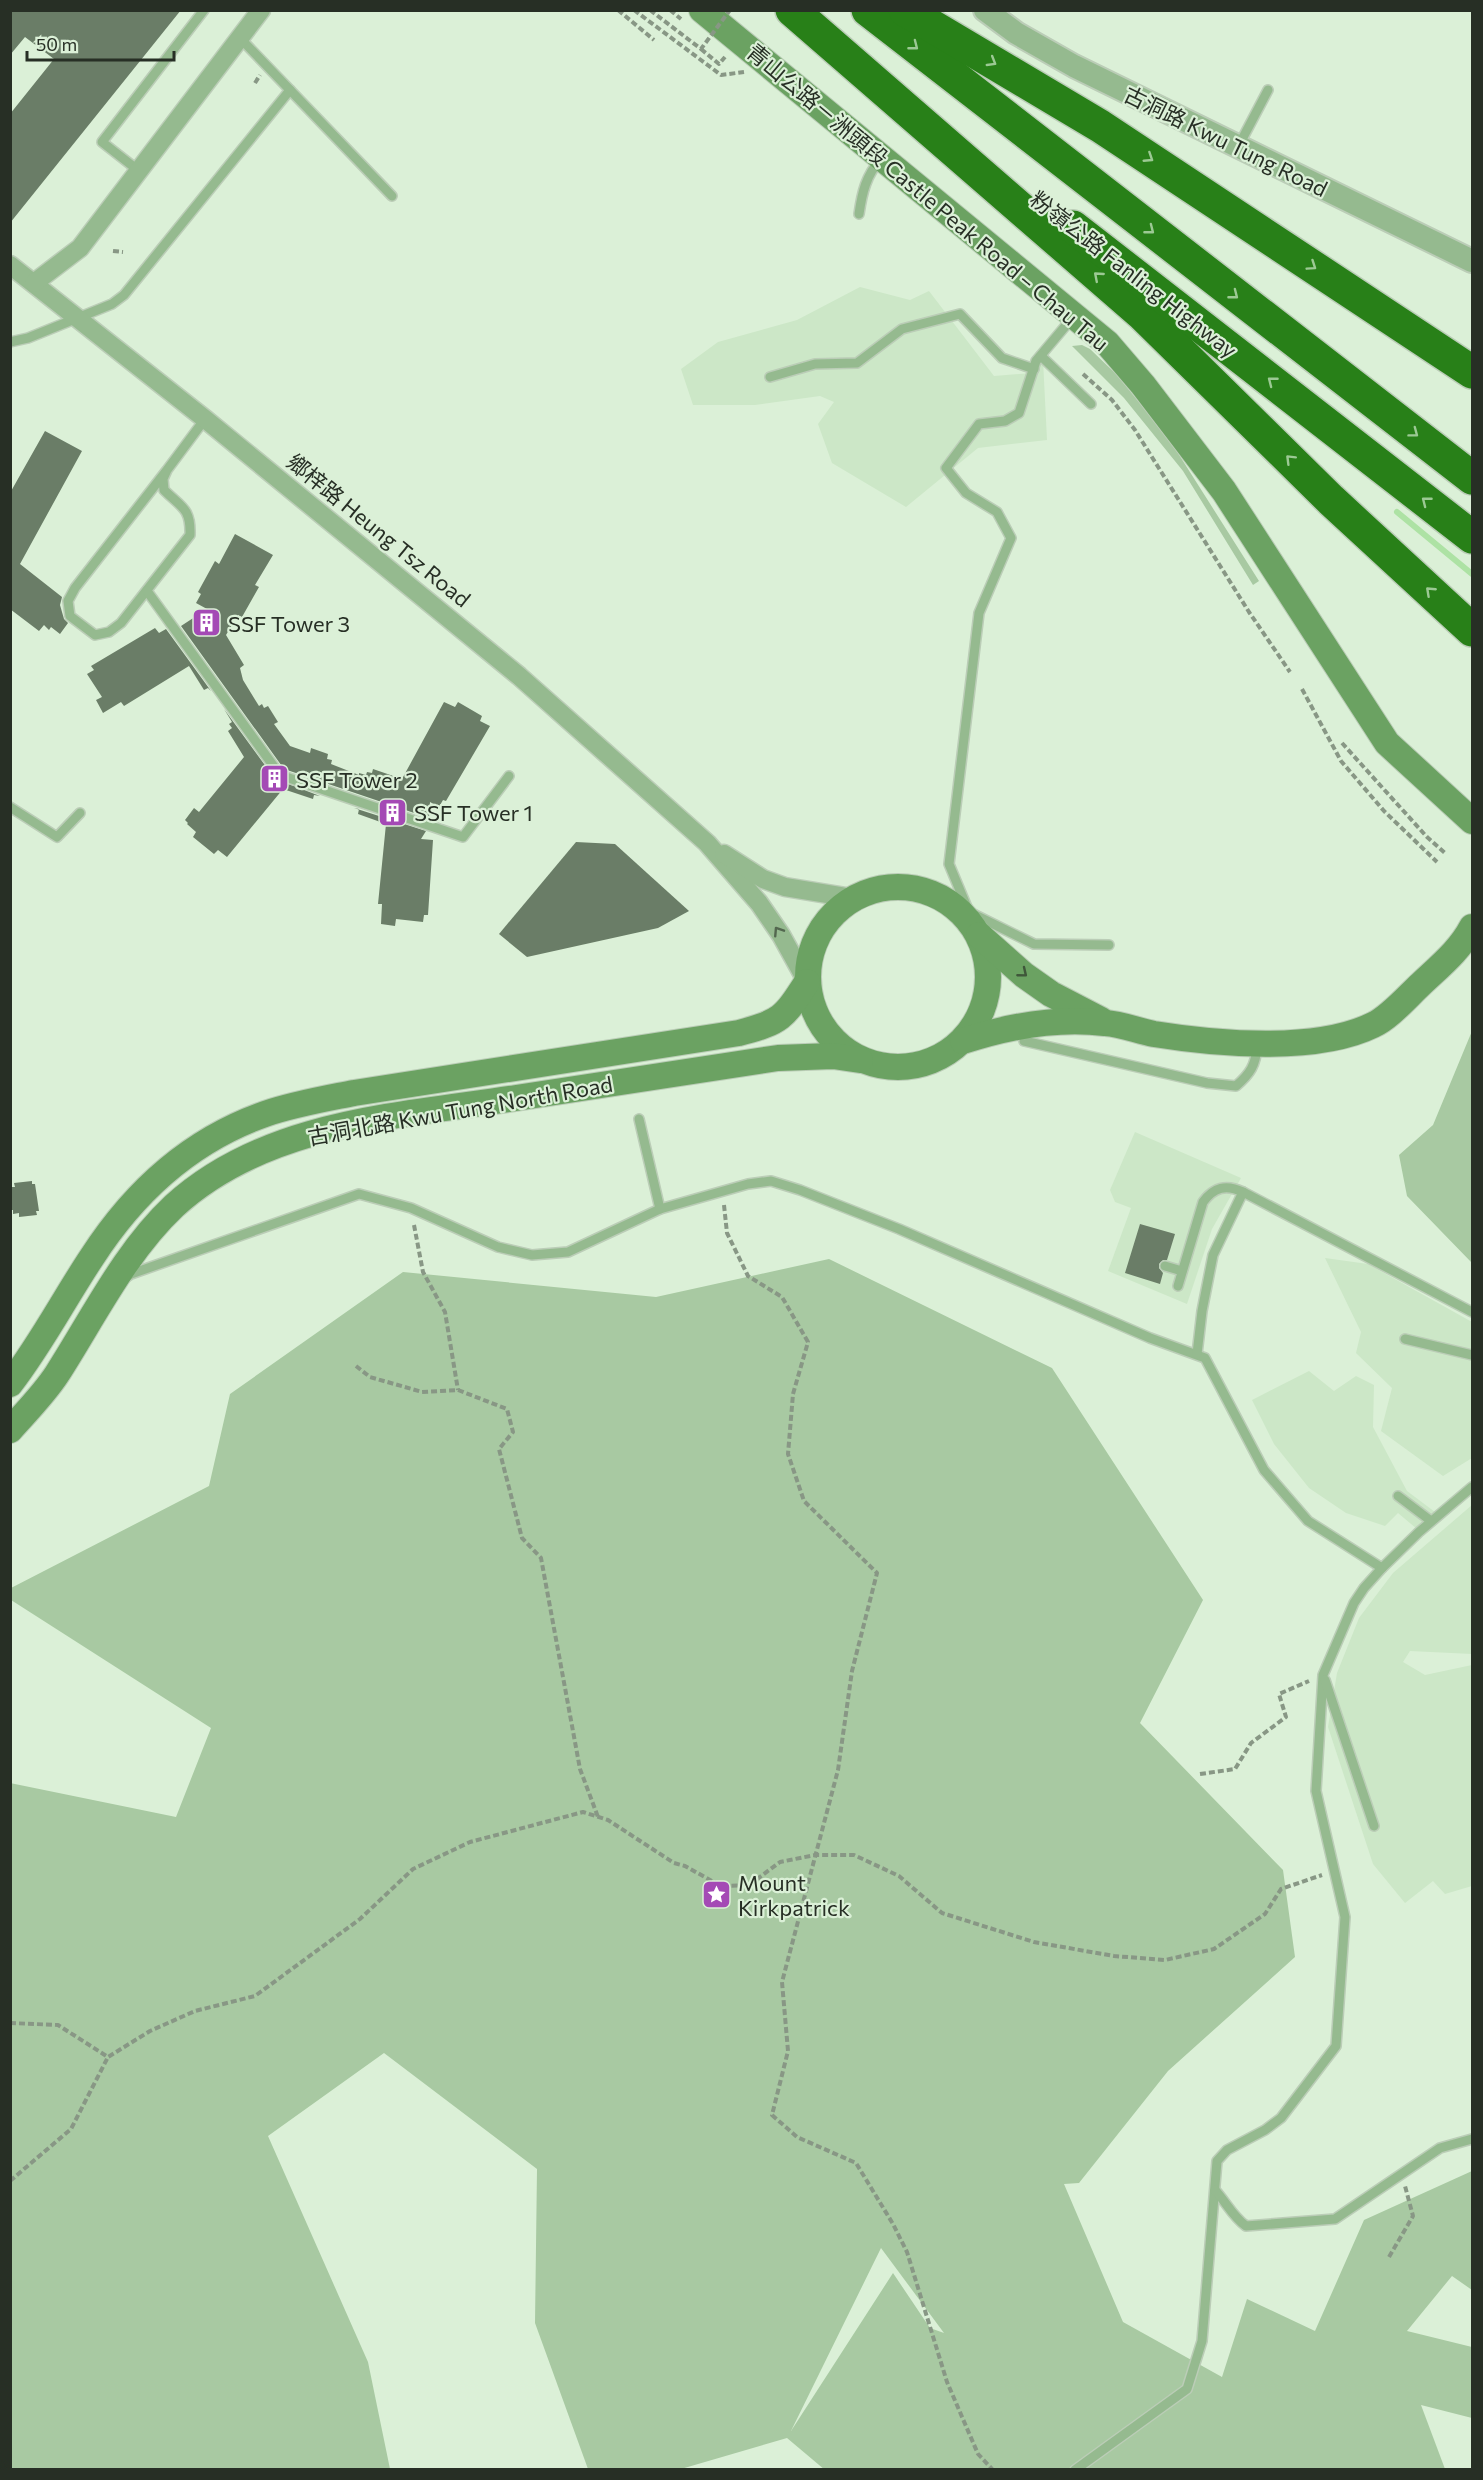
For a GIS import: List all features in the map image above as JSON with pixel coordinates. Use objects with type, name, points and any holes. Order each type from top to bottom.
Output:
[{"type":"highway","name":"粉嶺公路 Fanling Highway","points":[[794,10],[1473,537]]},
{"type":"highway","points":[[794,10],[1142,314],[1331,500],[1473,630]]},
{"type":"highway","name":"粉嶺公路 Fanling Highway","points":[[868,10],[1473,478]]},
{"type":"highway","points":[[905,10],[1100,126],[1473,372]]},
{"type":"main road","name":"青山公路－洲頭段 Castle Peak Road – Chau Tau","points":[[702,10],[1107,343],[1143,385],[1224,491],[1387,743],[1446,797]]},
{"type":"main road","points":[[1446,797],[1473,814]]},
{"type":"main road","points":[[1446,797],[1473,820]]},
{"type":"main road","name":"古洞北路 Kwu Tung North Road","points":[[860,1060],[840,1047],[824,1029],[812,1008],[807,982],[809,956],[819,932],[833,913],[852,898],[867,891],[891,887],[915,888],[931,892],[945,900],[964,915],[979,935],[1024,975],[1051,994],[1106,1023]]},
{"type":"main road","name":"古洞北路 Kwu Tung North Road","points":[[963,1041],[1024,1024],[1106,1023],[1195,1040],[1257,1042],[1322,1040],[1342,1037],[1376,1025],[1463,949],[1473,927]]},
{"type":"main road","name":"古洞北路 Kwu Tung North Road","points":[[10,1430],[55,1377],[120,1274],[147,1236],[173,1207],[202,1183],[236,1162],[263,1149],[310,1134],[375,1120],[778,1058],[806,1055],[860,1060],[882,1066],[904,1068],[925,1064],[945,1054],[963,1041],[976,1024],[985,1004],[989,982],[987,958],[979,935]]},
{"type":"main road","name":"古洞北路 Kwu Tung North Road","points":[[10,1384],[44,1335],[92,1256],[136,1199],[163,1172],[193,1150],[224,1132],[264,1115],[304,1103],[354,1093],[740,1033],[769,1025],[787,1012],[807,982]]},
{"type":"street","points":[[34,283],[80,248],[261,10]]},
{"type":"street","name":"古洞路 Kwu Tung Road","points":[[985,10],[1016,33],[1074,66],[1473,261]]},
{"type":"street","name":"鄉梓路 Heung Tsz Road","points":[[10,265],[205,419],[519,676],[707,843],[759,903],[781,935],[807,982]]},
{"type":"street","name":"鄉梓路 Heung Tsz Road","points":[[707,843],[763,879],[796,890],[852,898]]},
{"type":"lane","points":[[139,171],[102,142],[204,10]]},
{"type":"lane","points":[[240,38],[392,196]]},
{"type":"lane","points":[[10,342],[49,330],[112,304],[124,295],[290,90]]},
{"type":"lane","points":[[1238,147],[1268,90]]},
{"type":"lane","points":[[859,214],[863,189],[875,165],[883,157]]},
{"type":"lane","points":[[770,376],[815,363],[857,363],[902,328],[960,314],[1002,358],[1034,369]]},
{"type":"lane","points":[[1074,315],[1041,356],[1034,369],[1019,413],[1005,421],[979,424],[946,468],[966,493],[997,512],[1011,538],[979,613],[949,864],[969,912],[1034,944],[1109,945]]},
{"type":"lane","points":[[1041,356],[1091,405]]},
{"type":"lane","points":[[167,470],[163,479],[164,490],[186,509],[191,520],[190,535],[121,623],[109,632],[95,635],[70,616],[68,601],[75,588],[205,419]]},
{"type":"lane","points":[[147,591],[280,775],[463,837],[509,776]]},
{"type":"lane","points":[[10,807],[57,837],[80,813]]},
{"type":"lane","points":[[1024,1041],[1207,1083],[1236,1086],[1250,1074],[1256,1057],[1257,1042]]},
{"type":"lane","points":[[639,1119],[660,1209]]},
{"type":"lane","points":[[10,1438],[56,1388],[123,1279],[131,1274],[359,1194],[411,1208],[498,1247],[532,1255],[568,1252],[660,1209],[748,1184],[771,1181],[899,1229],[1150,1338],[1205,1358],[1264,1470],[1308,1521],[1382,1568]]},
{"type":"lane","points":[[1178,1286],[1203,1202],[1210,1192],[1222,1186],[1244,1192],[1473,1311]]},
{"type":"lane","points":[[1197,1354],[1202,1311],[1213,1255],[1244,1192]]},
{"type":"lane","points":[[1165,1266],[1182,1271]]},
{"type":"lane","points":[[1405,1339],[1473,1355]]},
{"type":"lane","points":[[1075,2469],[1187,2389],[1202,2341],[1217,2161],[1227,2150],[1265,2130],[1281,2118],[1336,2046],[1346,1917],[1316,1791],[1323,1675],[1354,1603],[1364,1588],[1431,1521],[1473,1487]]},
{"type":"lane","points":[[1398,1496],[1431,1521]]},
{"type":"lane","points":[[1323,1675],[1374,1826]]},
{"type":"lane","points":[[1215,2190],[1228,2204],[1237,2220],[1246,2226],[1335,2219],[1440,2148],[1473,2139]]},
{"type":"path","points":[[618,10],[654,40]]},
{"type":"path","points":[[634,10],[715,72],[721,75],[732,75]]},
{"type":"path","points":[[650,10],[700,49],[730,10]]},
{"type":"path","points":[[113,251],[123,252]]},
{"type":"path","points":[[1081,372],[1112,400],[1135,430],[1249,612],[1290,672]]},
{"type":"path","points":[[1302,689],[1341,762],[1384,811],[1437,862]]},
{"type":"path","points":[[1342,743],[1427,837],[1445,853]]},
{"type":"path","points":[[723,1191],[727,1233],[748,1276],[782,1297],[808,1342],[793,1394],[788,1454],[804,1501],[877,1573],[852,1671],[838,1770],[782,1982],[788,2051],[772,2115],[796,2137],[856,2163],[907,2252],[947,2382],[978,2454],[993,2469]]},
{"type":"path","points":[[411,1208],[423,1272],[445,1312],[458,1390]]},
{"type":"path","points":[[356,1366],[370,1377],[423,1392],[458,1390],[507,1409],[513,1432],[500,1449],[522,1538],[541,1558],[580,1768],[598,1817]]},
{"type":"path","points":[[1200,1774],[1235,1769],[1251,1743],[1286,1717],[1278,1694],[1323,1675]]},
{"type":"path","points":[[10,2181],[71,2129],[108,2056],[150,2031],[195,2011],[255,1996],[360,1919],[413,1869],[471,1842],[583,1812],[608,1820],[674,1863],[686,1866],[721,1886],[749,1885],[780,1862],[815,1855],[854,1855],[899,1876],[942,1913],[1034,1942],[1114,1956],[1165,1960],[1214,1949],[1265,1914],[1281,1889],[1334,1871]]},
{"type":"path","points":[[10,2023],[58,2025],[108,2056]]},
{"type":"path","points":[[1389,2257],[1413,2216],[1401,2174]]},
{"type":"shaded area","points":[[860,287],[910,300],[929,291],[994,376],[1032,373],[1043,360],[1047,440],[978,448],[906,507],[832,463],[818,424],[834,402],[820,396],[755,405],[693,405],[681,369],[718,342],[797,320]]},
{"type":"shaded area","points":[[1082,345],[1090,349],[1116,374],[1169,439],[1259,581],[1253,585],[1183,471],[1124,398],[1072,346]]},
{"type":"shaded area","points":[[1472,1031],[1472,1263],[1407,1196],[1399,1155],[1433,1125]]},
{"type":"shaded area","points":[[1135,1132],[1241,1178],[1212,1229],[1187,1304],[1108,1271],[1131,1208],[1115,1202],[1110,1190]]},
{"type":"shaded area","points":[[1325,1258],[1368,1264],[1472,1322],[1472,1458],[1443,1476],[1381,1431],[1392,1388],[1356,1353],[1361,1332]]},
{"type":"shaded area","points":[[829,1259],[1052,1368],[1203,1600],[1140,1723],[1283,1870],[1295,1957],[1168,2071],[1079,2183],[1064,2184],[1123,2322],[1222,2377],[1247,2299],[1315,2331],[1364,2220],[1472,2171],[1472,2290],[1452,2276],[1407,2331],[1472,2347],[1472,2418],[1421,2405],[1445,2469],[825,2470],[787,2438],[681,2469],[588,2469],[535,2323],[537,2169],[384,2053],[268,2136],[368,2362],[390,2469],[11,2469],[10,1783],[176,1817],[211,1728],[11,1600],[11,1588],[209,1486],[230,1394],[403,1272],[656,1297]],"holes":[[[881,2248],[944,2333],[930,2328],[893,2273],[791,2431]]]},
{"type":"shaded area","points":[[1309,1371],[1334,1391],[1356,1376],[1374,1385],[1373,1427],[1407,1491],[1435,1512],[1417,1529],[1398,1513],[1385,1526],[1346,1513],[1309,1488],[1274,1444],[1252,1400]]},
{"type":"shaded area","points":[[1472,1505],[1472,1654],[1410,1651],[1403,1662],[1425,1675],[1472,1665],[1472,1886],[1445,1894],[1433,1881],[1405,1903],[1373,1864],[1328,1727],[1337,1673],[1359,1618],[1393,1573]]},
{"type":"building","points":[[10,10],[181,10],[10,223],[10,114],[54,59],[25,37],[10,55]]},
{"type":"building","points":[[45,431],[82,451],[20,564],[62,597],[60,605],[64,619],[68,623],[60,634],[51,627],[49,630],[44,625],[39,631],[10,609],[10,493]]},
{"type":"building","points":[[235,534],[273,555],[255,585],[259,587],[242,617],[238,615],[226,635],[244,665],[240,668],[243,680],[259,706],[262,704],[264,708],[268,706],[278,722],[274,724],[290,746],[310,753],[311,748],[328,754],[327,759],[332,760],[331,764],[359,775],[359,773],[366,775],[367,772],[372,773],[373,769],[402,779],[444,702],[455,707],[458,702],[482,716],[480,721],[490,726],[446,801],[443,800],[439,807],[430,802],[429,818],[284,769],[181,626],[207,609],[196,603],[201,594],[198,592],[215,561],[219,564]]},
{"type":"building","points":[[155,628],[159,633],[166,629],[211,691],[208,688],[204,690],[189,666],[124,706],[121,702],[103,713],[96,700],[102,697],[87,674],[94,670],[91,666]]},
{"type":"building","points":[[224,709],[275,779],[320,796],[314,795],[313,799],[283,789],[227,857],[218,850],[214,854],[193,837],[196,832],[185,820],[194,808],[199,812],[244,757],[228,731],[232,728],[229,724],[232,722]]},
{"type":"building","points":[[359,810],[426,831],[421,839],[433,840],[428,915],[424,915],[423,922],[396,919],[395,926],[381,924],[382,904],[378,904],[386,824],[358,814]]},
{"type":"building","points":[[576,842],[615,844],[689,911],[658,928],[527,957],[499,934]]},
{"type":"building","points":[[32,1181],[32,1184],[35,1184],[39,1211],[36,1211],[37,1215],[19,1217],[19,1213],[13,1214],[13,1210],[10,1210],[10,1187],[15,1187],[14,1183]]},
{"type":"building","points":[[1140,1224],[1175,1234],[1167,1260],[1159,1264],[1163,1273],[1160,1284],[1125,1273]]},
{"type":"waterway","points":[[1397,512],[1472,574]]},
{"type":"place","name":"SSF Tower 3","points":[[207,623]]},
{"type":"place","name":"SSF Tower 2","points":[[275,779]]},
{"type":"place","name":"SSF Tower 1","points":[[393,812]]},
{"type":"place","name":"Mount Kirkpatrick","points":[[717,1895]]}]
